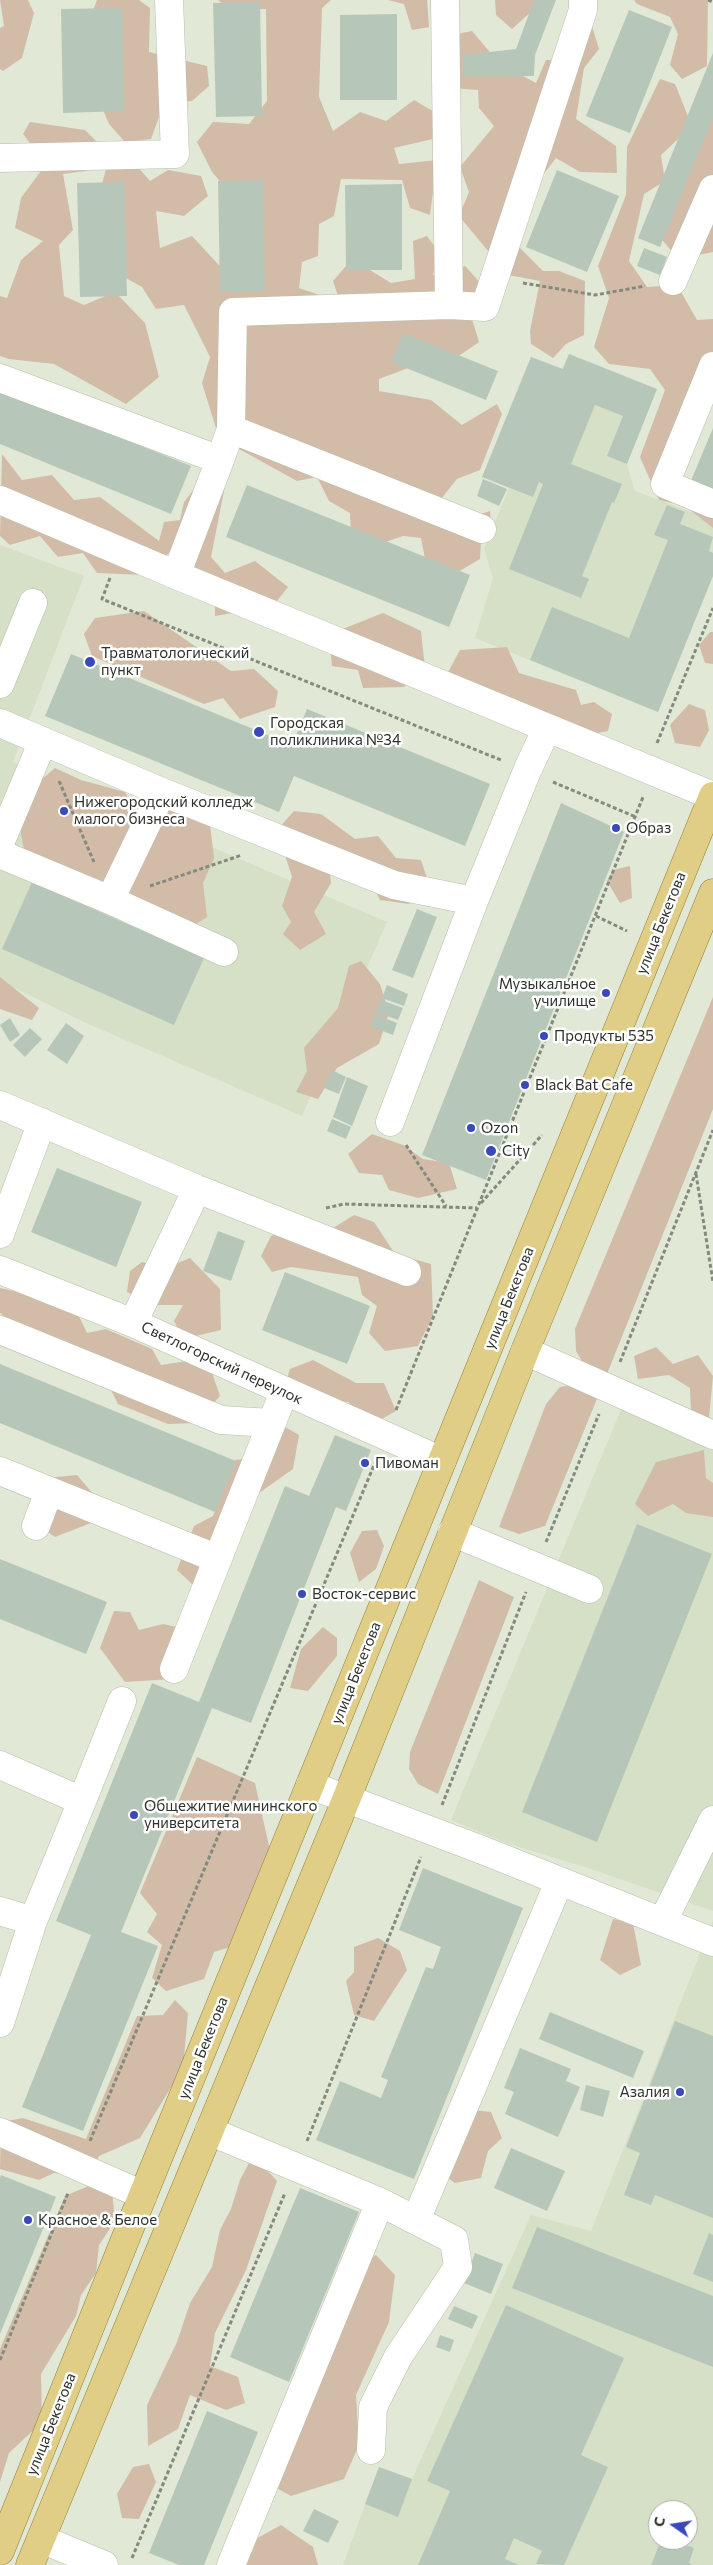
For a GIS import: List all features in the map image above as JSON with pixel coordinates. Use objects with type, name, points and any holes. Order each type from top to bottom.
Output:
[{"type":"main road","name":"улица Бекетова","points":[[1,2546],[713,796]]},
{"type":"main road","points":[[30,2565],[346,1800],[525,1351],[713,893]]},
{"type":"street","points":[[0,158],[175,154],[169,0]]},
{"type":"street","points":[[445,0],[449,305]]},
{"type":"street","points":[[176,575],[231,429],[233,312],[449,305],[485,307],[583,10],[584,0]]},
{"type":"street","points":[[673,281],[713,189]]},
{"type":"street","points":[[713,366],[665,484],[713,504]]},
{"type":"street","points":[[0,378],[220,460]]},
{"type":"street","points":[[231,429],[482,529]]},
{"type":"street","points":[[0,500],[176,575],[713,796]]},
{"type":"street","points":[[0,684],[33,603]]},
{"type":"street","points":[[0,723],[162,792],[394,885],[474,901]]},
{"type":"street","points":[[390,1122],[474,901],[527,771],[548,728]]},
{"type":"street","points":[[0,843],[43,741]]},
{"type":"street","points":[[110,900],[162,792]]},
{"type":"street","points":[[0,854],[110,900],[224,952]]},
{"type":"street","points":[[0,1106],[197,1188],[407,1272]]},
{"type":"street","points":[[0,1234],[42,1122]]},
{"type":"street","points":[[134,1323],[197,1188]]},
{"type":"street","name":"Светлогорский переулок","points":[[0,1270],[134,1323],[385,1438],[442,1461]]},
{"type":"street","points":[[0,1330],[222,1420],[270,1424]]},
{"type":"street","points":[[525,1351],[713,1435]]},
{"type":"street","points":[[174,1670],[284,1392]]},
{"type":"street","points":[[0,1471],[218,1559]]},
{"type":"street","points":[[36,1526],[49,1491]]},
{"type":"street","points":[[452,1532],[589,1589]]},
{"type":"street","points":[[0,2023],[33,1921],[122,1700]]},
{"type":"street","points":[[0,1765],[82,1801]]},
{"type":"street","points":[[310,1785],[477,1848],[713,1942]]},
{"type":"street","points":[[664,1921],[713,1820]]},
{"type":"street","points":[[416,2220],[559,1882]]},
{"type":"street","points":[[0,1911],[33,1921]]},
{"type":"street","points":[[209,2131],[380,2202],[454,2240],[458,2267],[398,2357],[373,2407],[371,2450]]},
{"type":"street","points":[[0,2132],[143,2194]]},
{"type":"street","points":[[231,2565],[380,2202]]},
{"type":"street","points":[[41,2539],[104,2565]]},
{"type":"path","points":[[708,0],[713,2]]},
{"type":"path","points":[[495,278],[595,295],[673,281]]},
{"type":"path","points":[[120,551],[102,599],[636,817]]},
{"type":"path","points":[[654,749],[713,608]]},
{"type":"path","points":[[43,741],[110,900],[247,853]]},
{"type":"path","points":[[0,2360],[385,1438],[645,791]]},
{"type":"path","points":[[596,916],[630,932]]},
{"type":"path","points":[[390,1122],[446,1206]]},
{"type":"path","points":[[477,1208],[494,1186],[547,1130]]},
{"type":"path","points":[[696,1174],[713,1282]]},
{"type":"path","points":[[324,1209],[344,1204],[477,1208]]},
{"type":"shaded area","points":[[0,0],[28,0],[34,13],[22,58],[3,71],[0,69],[0,28],[4,26]]},
{"type":"shaded area","points":[[97,0],[139,0],[150,8],[149,52],[207,66],[209,86],[192,101],[164,103],[151,139],[125,142],[109,124],[92,83],[87,26]]},
{"type":"shaded area","points":[[218,0],[331,0],[322,8],[319,97],[333,131],[360,112],[386,121],[414,100],[453,123],[450,135],[394,148],[399,164],[437,160],[430,215],[410,208],[402,180],[341,179],[334,216],[319,224],[318,256],[302,262],[299,288],[340,302],[333,281],[352,259],[391,283],[415,279],[413,241],[427,236],[438,251],[433,275],[465,266],[485,288],[472,319],[479,342],[434,373],[416,365],[379,379],[379,391],[431,400],[462,425],[497,404],[502,414],[480,470],[457,479],[437,504],[444,526],[490,511],[492,534],[481,542],[480,559],[451,576],[426,564],[421,538],[403,536],[374,546],[351,537],[350,513],[329,501],[317,477],[297,481],[219,438],[202,383],[210,357],[184,305],[156,309],[142,287],[115,272],[92,222],[107,165],[136,165],[150,181],[168,170],[201,176],[208,196],[184,216],[156,211],[160,248],[192,236],[229,276],[236,200],[212,172],[197,142],[213,122],[249,124],[267,101],[266,9],[231,10]]},
{"type":"shaded area","points":[[388,0],[427,0],[429,27],[412,30],[404,4]]},
{"type":"shaded area","points":[[495,0],[544,0],[512,29],[496,15]]},
{"type":"shaded area","points":[[634,0],[708,0],[707,66],[682,79],[670,65],[678,34],[670,17],[637,4]]},
{"type":"shaded area","points":[[591,23],[599,49],[584,68],[576,119],[616,146],[617,173],[580,172],[556,158],[519,206],[515,243],[543,271],[559,271],[585,281],[584,335],[566,344],[553,358],[531,344],[530,331],[540,281],[508,275],[459,216],[469,192],[460,167],[494,126],[479,108],[478,90],[451,88],[451,35],[472,31],[499,63],[536,83],[546,60],[568,60]]},
{"type":"shaded area","points":[[660,79],[675,84],[692,126],[661,155],[665,181],[644,194],[629,261],[647,287],[677,285],[697,320],[713,319],[713,386],[708,397],[668,438],[679,463],[669,499],[713,516],[713,528],[685,506],[659,500],[640,457],[665,390],[650,369],[609,364],[594,347],[609,298],[598,266],[626,195],[627,147]]},
{"type":"shaded area","points":[[713,94],[713,252],[678,259],[659,236]]},
{"type":"shaded area","points":[[30,122],[85,130],[101,146],[86,171],[63,174],[73,230],[59,245],[64,296],[84,305],[115,292],[145,323],[159,377],[126,404],[54,364],[9,359],[0,356],[0,296],[7,298],[21,260],[43,241],[15,228],[21,198],[46,164],[23,134]]},
{"type":"shaded area","points":[[569,354],[657,389],[627,464],[635,491],[713,520],[713,576],[658,712],[475,638],[493,578],[484,549],[509,488],[482,477],[531,357],[562,369]]},
{"type":"shaded area","points":[[2,454],[22,480],[52,475],[74,500],[100,497],[159,541],[164,522],[180,520],[184,502],[204,476],[226,481],[211,557],[225,573],[255,561],[288,587],[273,606],[215,616],[215,581],[188,570],[176,546],[146,575],[97,573],[83,553],[58,557],[40,536],[10,545],[0,536]]},
{"type":"shaded area","name":"Нижегородский колледж малого бизнеса","points":[[0,545],[84,576],[13,762],[387,922],[302,1116],[86,1023],[0,981]]},
{"type":"shaded area","points":[[144,611],[231,671],[254,669],[278,691],[275,707],[240,719],[223,698],[204,704],[92,656],[84,634],[95,618]]},
{"type":"shaded area","points":[[383,613],[421,631],[425,668],[404,687],[363,688],[358,670],[332,666],[330,646],[340,630]]},
{"type":"shaded area","points":[[710,632],[713,632],[713,664],[705,663],[699,645]]},
{"type":"shaded area","points":[[507,647],[519,673],[576,690],[581,705],[594,702],[612,714],[608,731],[581,736],[446,676],[460,650]]},
{"type":"shaded area","points":[[689,704],[705,710],[709,730],[700,747],[675,743],[670,725]]},
{"type":"shaded area","points":[[55,768],[81,780],[125,792],[140,821],[175,809],[210,825],[214,858],[203,883],[207,917],[176,937],[121,891],[98,879],[69,893],[28,872],[20,828],[33,787]]},
{"type":"shaded area","points":[[294,811],[321,814],[355,839],[378,836],[396,858],[421,860],[429,884],[409,904],[380,900],[360,863],[329,864],[331,883],[314,912],[326,934],[300,950],[283,934],[291,922],[282,906],[292,877],[277,830]]},
{"type":"shaded area","points":[[630,866],[632,898],[620,903],[607,881],[613,870]]},
{"type":"shaded area","points":[[361,961],[380,984],[389,1013],[379,1044],[337,1068],[318,1099],[296,1092],[307,1071],[304,1048],[338,1008],[349,966]]},
{"type":"shaded area","points":[[0,977],[39,1008],[32,1020],[0,1009]]},
{"type":"shaded area","points":[[713,997],[713,1109],[607,1374],[582,1361],[576,1351],[575,1329]]},
{"type":"shaded area","points":[[372,1134],[403,1145],[423,1159],[449,1163],[457,1189],[418,1198],[389,1190],[382,1175],[359,1173],[348,1154]]},
{"type":"shaded area","points":[[354,1215],[374,1222],[395,1254],[431,1264],[433,1316],[418,1346],[385,1351],[369,1333],[377,1306],[362,1295],[358,1277],[291,1267],[272,1272],[261,1256],[271,1236],[308,1223],[330,1230]]},
{"type":"shaded area","points":[[190,1258],[220,1289],[221,1330],[183,1339],[174,1321],[183,1305],[156,1305],[127,1292],[130,1271],[142,1262],[165,1268]]},
{"type":"shaded area","points":[[31,1275],[73,1304],[87,1333],[106,1329],[152,1349],[161,1365],[207,1358],[220,1396],[196,1423],[168,1424],[118,1404],[103,1374],[8,1340],[2,1314],[0,1313],[0,1288],[14,1291]]},
{"type":"shaded area","points":[[656,1347],[673,1364],[698,1355],[713,1376],[709,1418],[691,1411],[690,1388],[669,1375],[638,1379],[634,1356]]},
{"type":"shaded area","points":[[313,1360],[356,1383],[384,1383],[396,1411],[369,1426],[357,1420],[349,1402],[313,1401],[286,1382],[290,1369]]},
{"type":"shaded area","points":[[576,1384],[599,1394],[545,1526],[519,1534],[499,1527],[546,1404],[560,1387]]},
{"type":"shaded area","points":[[622,1407],[713,1450],[713,1911],[588,1868],[509,1844],[451,1820]]},
{"type":"shaded area","points":[[280,1424],[299,1435],[293,1469],[252,1498],[172,1679],[125,1682],[100,1648],[114,1611],[130,1612],[139,1630],[163,1624],[182,1628],[194,1586],[177,1570],[194,1526],[213,1516],[235,1460],[252,1458]]},
{"type":"shaded area","points":[[704,1450],[706,1478],[713,1483],[713,1517],[686,1513],[673,1504],[648,1516],[635,1504],[656,1462]]},
{"type":"shaded area","points":[[77,1475],[94,1495],[91,1523],[55,1537],[32,1521],[31,1496],[47,1478]]},
{"type":"shaded area","points":[[377,1530],[384,1546],[376,1569],[359,1582],[350,1553],[362,1531]]},
{"type":"shaded area","points":[[479,1580],[514,1597],[438,1794],[418,1784],[409,1769],[410,1752]]},
{"type":"shaded area","points":[[323,1627],[337,1638],[337,1656],[308,1691],[290,1688],[301,1649]]},
{"type":"shaded area","points":[[197,1757],[255,1783],[271,1855],[237,1945],[214,1952],[204,1979],[166,1991],[152,1978],[162,1945],[147,1932],[157,1914],[140,1893]]},
{"type":"shaded area","points":[[613,1919],[633,1923],[641,1965],[620,1975],[600,1960]]},
{"type":"shaded area","points":[[713,1920],[713,2565],[343,2565],[379,2467],[412,2479],[531,2215],[591,2231]]},
{"type":"shaded area","points":[[378,1938],[400,1951],[407,1970],[374,2021],[354,2015],[346,1981],[354,1972],[354,1947]]},
{"type":"shaded area","points":[[175,2000],[188,2013],[183,2068],[140,2138],[99,2156],[87,2178],[54,2173],[39,2180],[0,2169],[1,2122],[23,2118],[86,2139],[137,2016],[163,2015]]},
{"type":"shaded area","points":[[469,2079],[472,2110],[491,2112],[502,2138],[488,2151],[481,2178],[455,2183],[430,2166],[455,2090]]},
{"type":"shaded area","points":[[249,2163],[267,2170],[277,2181],[246,2270],[215,2333],[210,2366],[238,2377],[245,2403],[226,2410],[190,2395],[178,2429],[148,2446],[147,2405],[177,2342],[190,2303],[212,2267],[220,2230],[231,2209],[240,2180]]},
{"type":"shaded area","points":[[91,2185],[112,2190],[115,2221],[99,2245],[96,2273],[81,2295],[76,2316],[41,2374],[42,2422],[9,2453],[0,2482],[0,2349],[65,2196]]},
{"type":"shaded area","points":[[376,2255],[395,2275],[389,2322],[356,2395],[359,2445],[344,2479],[291,2496],[262,2480],[342,2274]]},
{"type":"shaded area","points":[[149,2464],[156,2482],[139,2519],[122,2518],[117,2494],[133,2467]]},
{"type":"shaded area","points":[[281,2525],[313,2547],[318,2565],[237,2565],[243,2546]]},
{"type":"building","points":[[534,0],[556,0],[535,55],[534,76],[463,76],[463,55],[516,49]]},
{"type":"building","points":[[260,2],[262,116],[216,117],[213,3]]},
{"type":"building","points":[[122,8],[124,111],[63,113],[61,9]]},
{"type":"building","points":[[629,10],[672,27],[630,133],[586,116]]},
{"type":"building","points":[[397,14],[397,100],[340,100],[340,15]]},
{"type":"building","points":[[713,53],[713,117],[660,247],[638,238]]},
{"type":"building","points":[[557,170],[619,196],[587,272],[526,247]]},
{"type":"building","points":[[263,180],[265,291],[220,292],[218,181]]},
{"type":"building","points":[[124,182],[127,296],[80,297],[77,183]]},
{"type":"building","points":[[402,184],[402,270],[346,270],[345,185]]},
{"type":"building","points":[[644,248],[667,257],[660,275],[637,266]]},
{"type":"building","points":[[403,333],[498,371],[486,400],[391,362]]},
{"type":"building","points":[[569,354],[657,389],[627,464],[607,456],[623,416],[595,405],[571,464],[622,484],[614,503],[612,502],[582,576],[589,579],[581,598],[509,569],[543,484],[539,482],[533,497],[482,477],[531,357],[563,369]]},
{"type":"building","points":[[0,389],[191,466],[171,514],[0,444]]},
{"type":"building","points":[[713,428],[713,493],[690,483]]},
{"type":"building","points":[[483,479],[507,489],[499,506],[477,496]]},
{"type":"building","points":[[247,485],[470,575],[449,627],[226,537]]},
{"type":"building","points":[[667,505],[685,512],[680,524],[713,537],[709,551],[713,553],[713,576],[658,712],[530,660],[552,607],[629,638],[668,540],[654,535]]},
{"type":"building","points":[[71,654],[292,745],[307,709],[490,784],[465,846],[294,776],[279,812],[45,716]]},
{"type":"building","points":[[561,803],[624,832],[486,1180],[422,1155]]},
{"type":"building","points":[[32,882],[204,958],[174,1025],[2,949]]},
{"type":"building","points":[[417,909],[437,917],[413,978],[392,970]]},
{"type":"building","points":[[387,985],[408,994],[404,1006],[382,998]]},
{"type":"building","points":[[381,1000],[403,1008],[398,1020],[376,1012]]},
{"type":"building","points":[[375,1014],[397,1023],[393,1035],[370,1026]]},
{"type":"building","points":[[10,1018],[20,1035],[10,1042],[0,1025]]},
{"type":"building","points":[[66,1023],[84,1036],[67,1064],[47,1050]]},
{"type":"building","points":[[30,1028],[42,1039],[25,1057],[13,1045]]},
{"type":"building","points":[[332,1070],[346,1077],[339,1094],[324,1088]]},
{"type":"building","points":[[347,1077],[368,1086],[352,1126],[333,1117]]},
{"type":"building","points":[[332,1119],[351,1127],[346,1139],[327,1131]]},
{"type":"building","points":[[57,1168],[142,1202],[116,1267],[31,1232]]},
{"type":"building","points":[[218,1231],[245,1241],[231,1281],[203,1271]]},
{"type":"building","points":[[285,1272],[370,1306],[347,1364],[262,1330]]},
{"type":"building","points":[[0,1364],[236,1461],[215,1512],[0,1423]]},
{"type":"building","name":"Общежитие мининского университета","points":[[335,1435],[371,1450],[346,1511],[336,1507],[251,1723],[212,1708],[121,1932],[158,1946],[83,2131],[22,2107],[91,1935],[56,1921],[152,1683],[199,1702],[285,1486],[309,1496]]},
{"type":"building","points":[[637,1524],[712,1554],[597,1842],[522,1812]]},
{"type":"building","points":[[0,1559],[107,1602],[86,1654],[0,1619]]},
{"type":"building","points":[[423,1868],[523,1908],[414,2179],[316,2140],[340,2081],[381,2098],[388,2080],[381,2077],[426,1967],[433,1969],[441,1947],[399,1930]]},
{"type":"building","points":[[550,2012],[644,2051],[633,2078],[539,2039]]},
{"type":"building","name":"Азалия","points":[[675,2021],[713,2036],[713,2218],[655,2195],[651,2205],[624,2195],[640,2153],[626,2147]]},
{"type":"building","points":[[520,2048],[571,2069],[566,2081],[580,2087],[558,2137],[505,2114],[514,2092],[504,2088]]},
{"type":"building","points":[[586,2085],[610,2091],[603,2117],[580,2110]]},
{"type":"building","points":[[511,2148],[565,2171],[547,2211],[494,2188]]},
{"type":"building","points":[[1,2175],[56,2197],[0,2334],[0,2178]]},
{"type":"building","points":[[300,2188],[359,2212],[289,2382],[230,2357]]},
{"type":"building","points":[[537,2227],[713,2296],[713,2367],[512,2288]]},
{"type":"building","points":[[709,2233],[713,2235],[713,2282],[693,2274]]},
{"type":"building","points":[[475,2253],[503,2264],[491,2294],[464,2283]]},
{"type":"building","points":[[506,2305],[624,2358],[581,2455],[608,2467],[564,2565],[536,2564],[542,2551],[514,2538],[505,2559],[519,2565],[418,2565],[450,2491],[427,2481]]},
{"type":"building","points":[[454,2306],[478,2316],[472,2329],[448,2319]]},
{"type":"building","points":[[440,2335],[454,2340],[450,2352],[436,2347]]},
{"type":"building","points":[[207,2411],[258,2432],[204,2565],[179,2565],[149,2553]]},
{"type":"building","points":[[379,2467],[412,2479],[398,2517],[365,2504]]},
{"type":"building","points":[[314,2509],[339,2521],[328,2543],[303,2531]]},
{"type":"building","points":[[657,2550],[693,2550],[689,2563],[692,2565],[651,2565]]},
{"type":"place","name":"Травматологический пункт","points":[[90,662]]},
{"type":"place","name":"Городская поликлиника №34","points":[[259,732]]},
{"type":"place","name":"Нижегородский колледж малого бизнеса","points":[[64,811]]},
{"type":"place","name":"Образ","points":[[616,828]]},
{"type":"place","name":"Музыкальное училище","points":[[606,993]]},
{"type":"place","name":"Продукты 535","points":[[544,1036]]},
{"type":"place","name":"Black Bat Cafe","points":[[525,1085]]},
{"type":"place","name":"Ozon","points":[[471,1128]]},
{"type":"place","name":"City","points":[[491,1151]]},
{"type":"place","name":"Пивоман","points":[[365,1463]]},
{"type":"place","name":"Восток-сервис","points":[[302,1594]]},
{"type":"place","name":"Общежитие мининского университета","points":[[134,1815]]},
{"type":"place","name":"Азалия","points":[[680,2092]]},
{"type":"place","name":"Красное & Белое","points":[[28,2220]]}]
